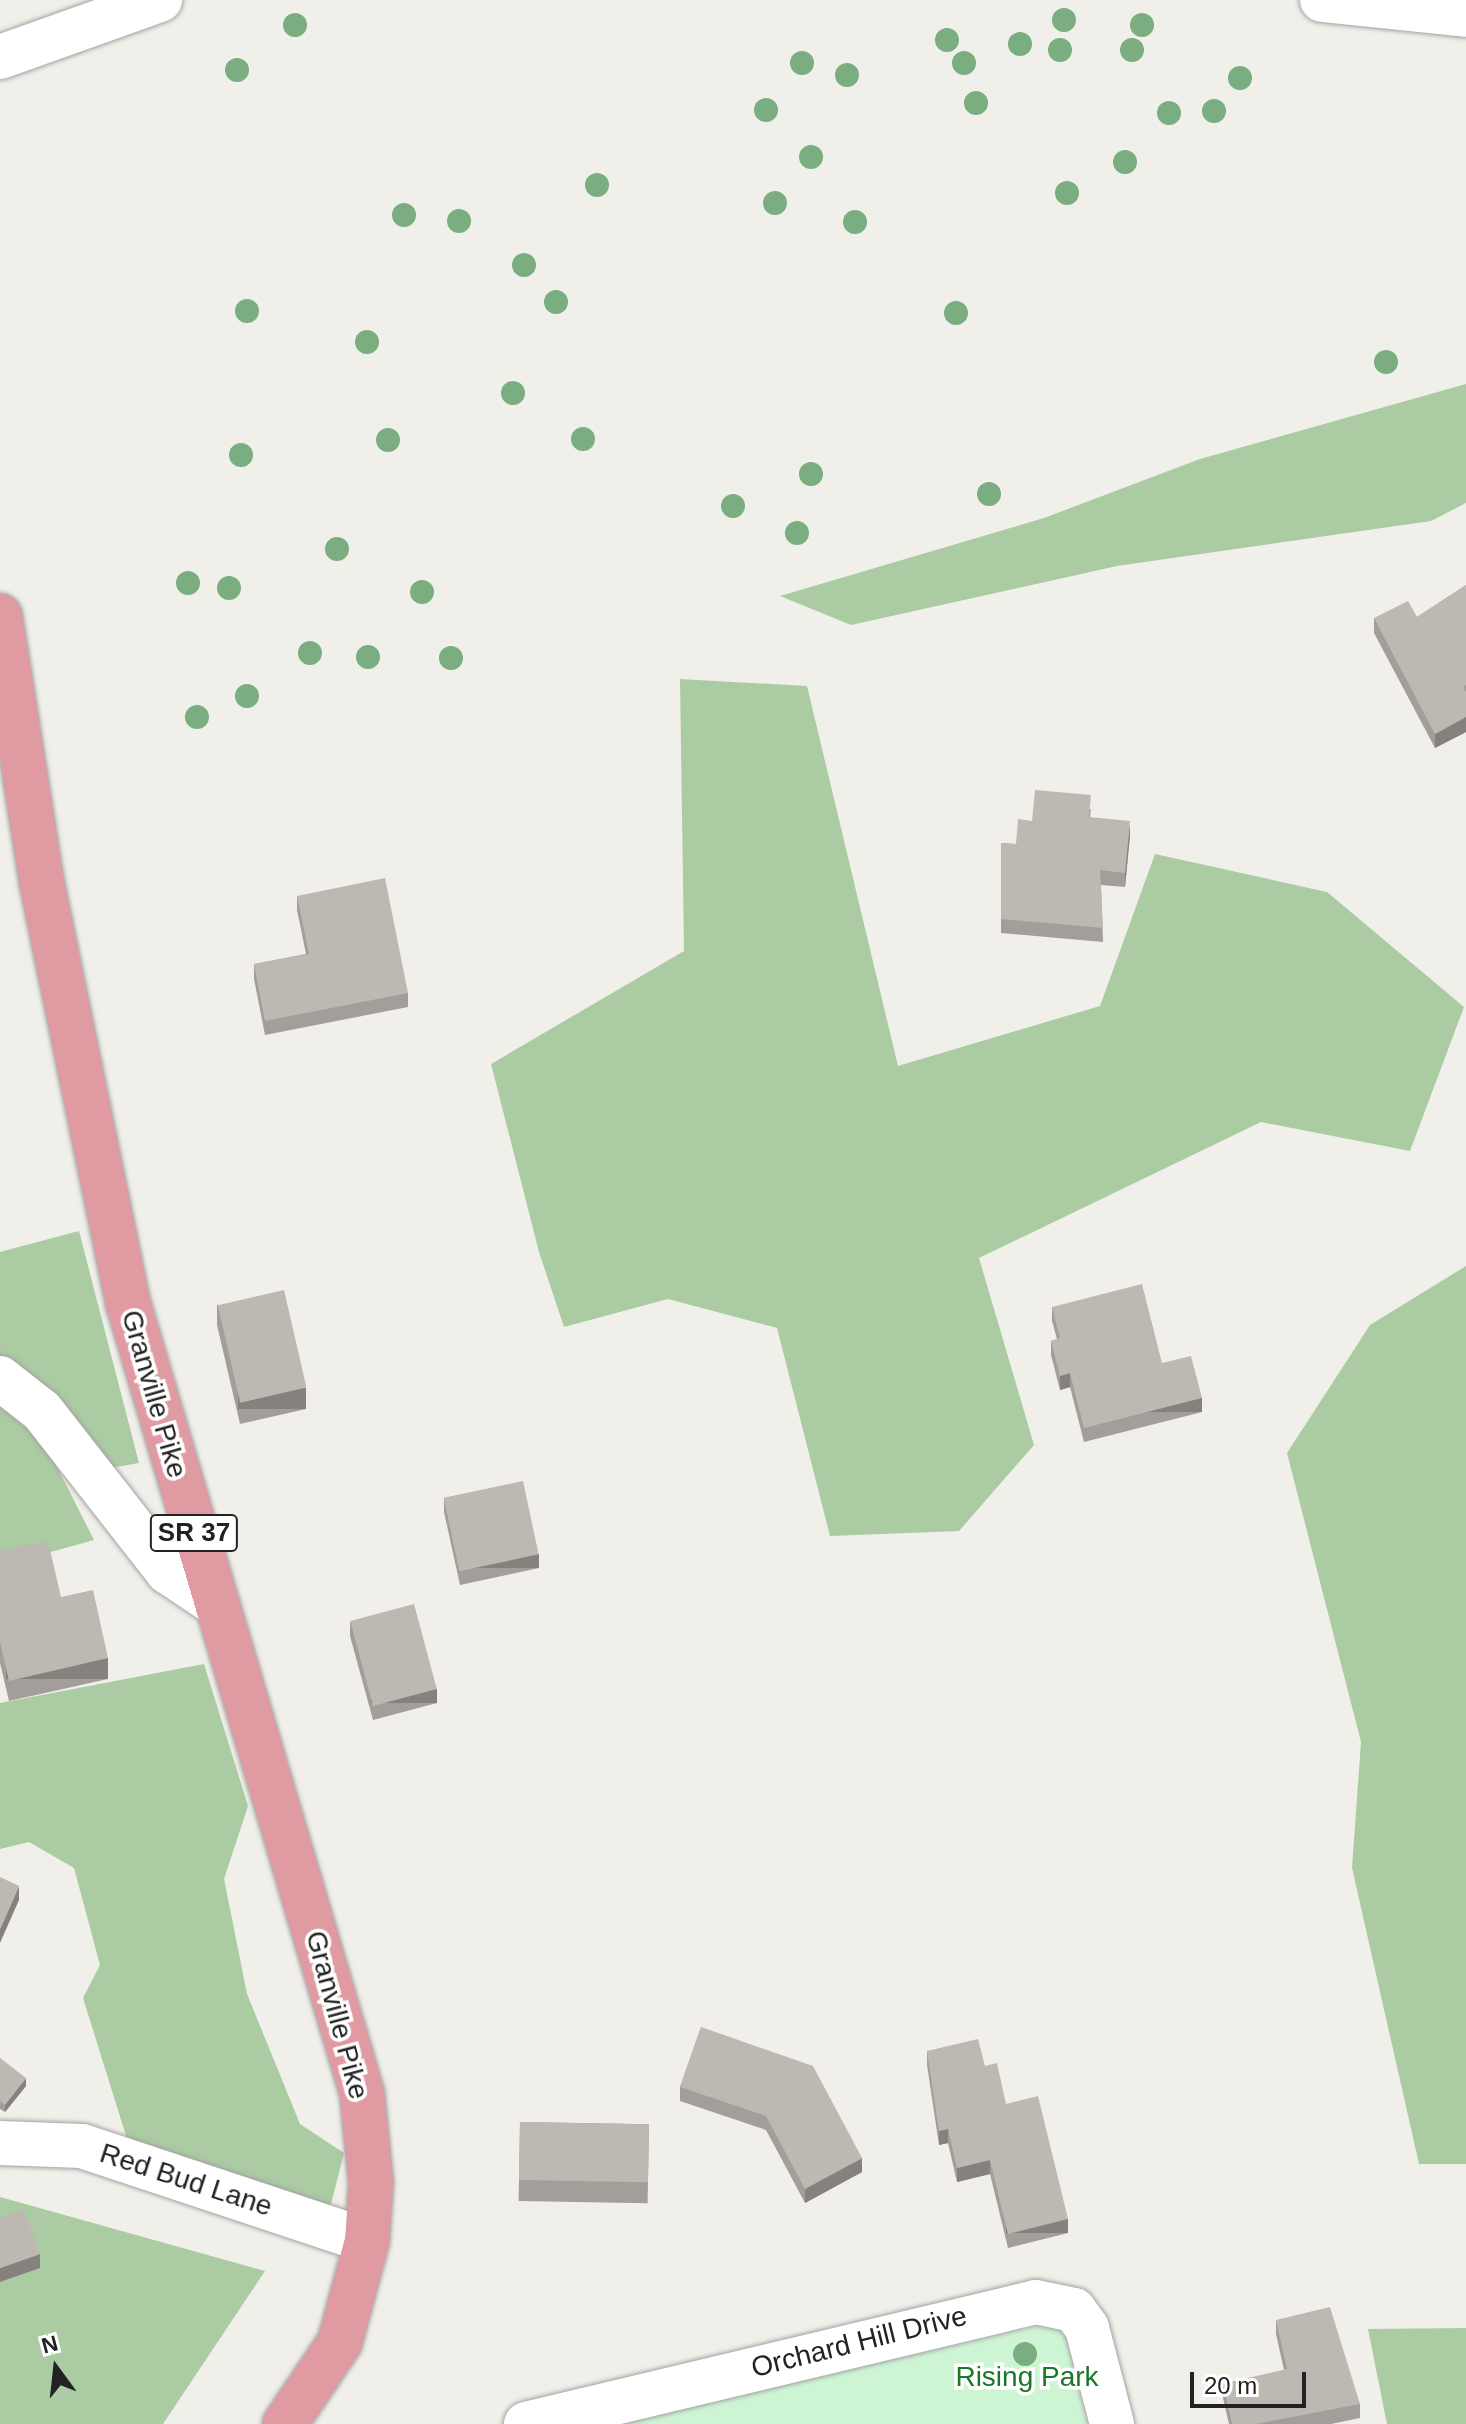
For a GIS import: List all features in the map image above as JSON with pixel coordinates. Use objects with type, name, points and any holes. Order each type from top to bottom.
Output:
[{"type":"highway","name":"Granville Pike","points":[[0,616],[88,1123],[129,1306],[213,1602],[362,2093],[371,2183],[367,2241],[340,2342],[285,2424]]},
{"type":"street","points":[[0,57],[160,0]]},
{"type":"street","points":[[1322,0],[1466,15]]},
{"type":"street","points":[[0,1378],[42,1411],[168,1572],[213,1602]]},
{"type":"street","name":"Red Bud Lane","points":[[0,2143],[82,2146],[367,2241]]},
{"type":"street","name":"Orchard Hill Drive","points":[[526,2424],[1036,2302],[1074,2310],[1087,2328],[1112,2424]]},
{"type":"green space","points":[[1466,384],[1466,503],[1431,521],[1117,566],[851,625],[780,596],[1044,518],[1200,459]]},
{"type":"green space","points":[[680,679],[807,686],[898,1066],[1100,1006],[1155,854],[1327,892],[1464,1007],[1410,1151],[1261,1122],[979,1258],[1034,1445],[959,1531],[830,1536],[777,1328],[668,1299],[564,1327],[539,1252],[491,1064],[684,951]]},
{"type":"green space","points":[[79,1231],[139,1463],[110,1468],[0,1362],[0,1252]]},
{"type":"green space","points":[[1466,1266],[1466,2164],[1419,2164],[1352,1868],[1361,1742],[1287,1453],[1370,1325]]},
{"type":"green space","points":[[0,1407],[44,1441],[94,1540],[0,1566]]},
{"type":"green space","points":[[204,1664],[248,1806],[224,1879],[247,1994],[300,2124],[344,2153],[328,2216],[127,2139],[83,1998],[100,1965],[74,1868],[29,1842],[0,1849],[0,1703]]},
{"type":"green space","points":[[0,2197],[265,2271],[163,2424],[0,2424]]},
{"type":"green space","name":"Rising Park","points":[[1063,2321],[1087,2424],[604,2424]]},
{"type":"green space","points":[[1466,2328],[1466,2424],[1387,2424],[1368,2329]]},
{"type":"building","points":[[1466,585],[1466,685],[1463,687],[1466,692],[1466,717],[1435,734],[1374,618],[1408,601],[1417,617]]},
{"type":"building","points":[[1035,790],[1091,795],[1089,817],[1130,821],[1125,873],[1100,870],[1103,928],[1001,919],[1001,843],[1016,844],[1018,819],[1032,821]]},
{"type":"building","points":[[385,878],[408,993],[265,1021],[254,964],[309,954],[297,896]]},
{"type":"building","points":[[1142,1284],[1162,1363],[1191,1356],[1202,1398],[1084,1428],[1070,1373],[1060,1376],[1051,1341],[1060,1338],[1052,1307]]},
{"type":"building","points":[[284,1290],[306,1387],[240,1403],[218,1305]]},
{"type":"building","points":[[523,1481],[539,1554],[459,1571],[444,1498]]},
{"type":"building","points":[[48,1541],[61,1597],[93,1590],[108,1658],[9,1681],[0,1642],[0,1551]]},
{"type":"building","points":[[414,1604],[437,1689],[373,1706],[350,1621]]},
{"type":"building","points":[[0,1877],[19,1886],[0,1929]]},
{"type":"building","points":[[701,2027],[813,2066],[862,2158],[805,2189],[766,2116],[680,2087]]},
{"type":"building","points":[[978,2039],[985,2066],[997,2063],[1006,2104],[1038,2096],[1068,2219],[1008,2234],[990,2160],[957,2168],[948,2129],[939,2131],[927,2051]]},
{"type":"building","points":[[0,2058],[26,2078],[5,2105],[0,2101]]},
{"type":"building","points":[[520,2122],[649,2124],[648,2182],[519,2180]]},
{"type":"building","points":[[24,2209],[40,2254],[0,2268],[0,2218]]},
{"type":"building","points":[[1330,2307],[1360,2404],[1256,2424],[1232,2424],[1223,2384],[1287,2369],[1276,2320]]}]
